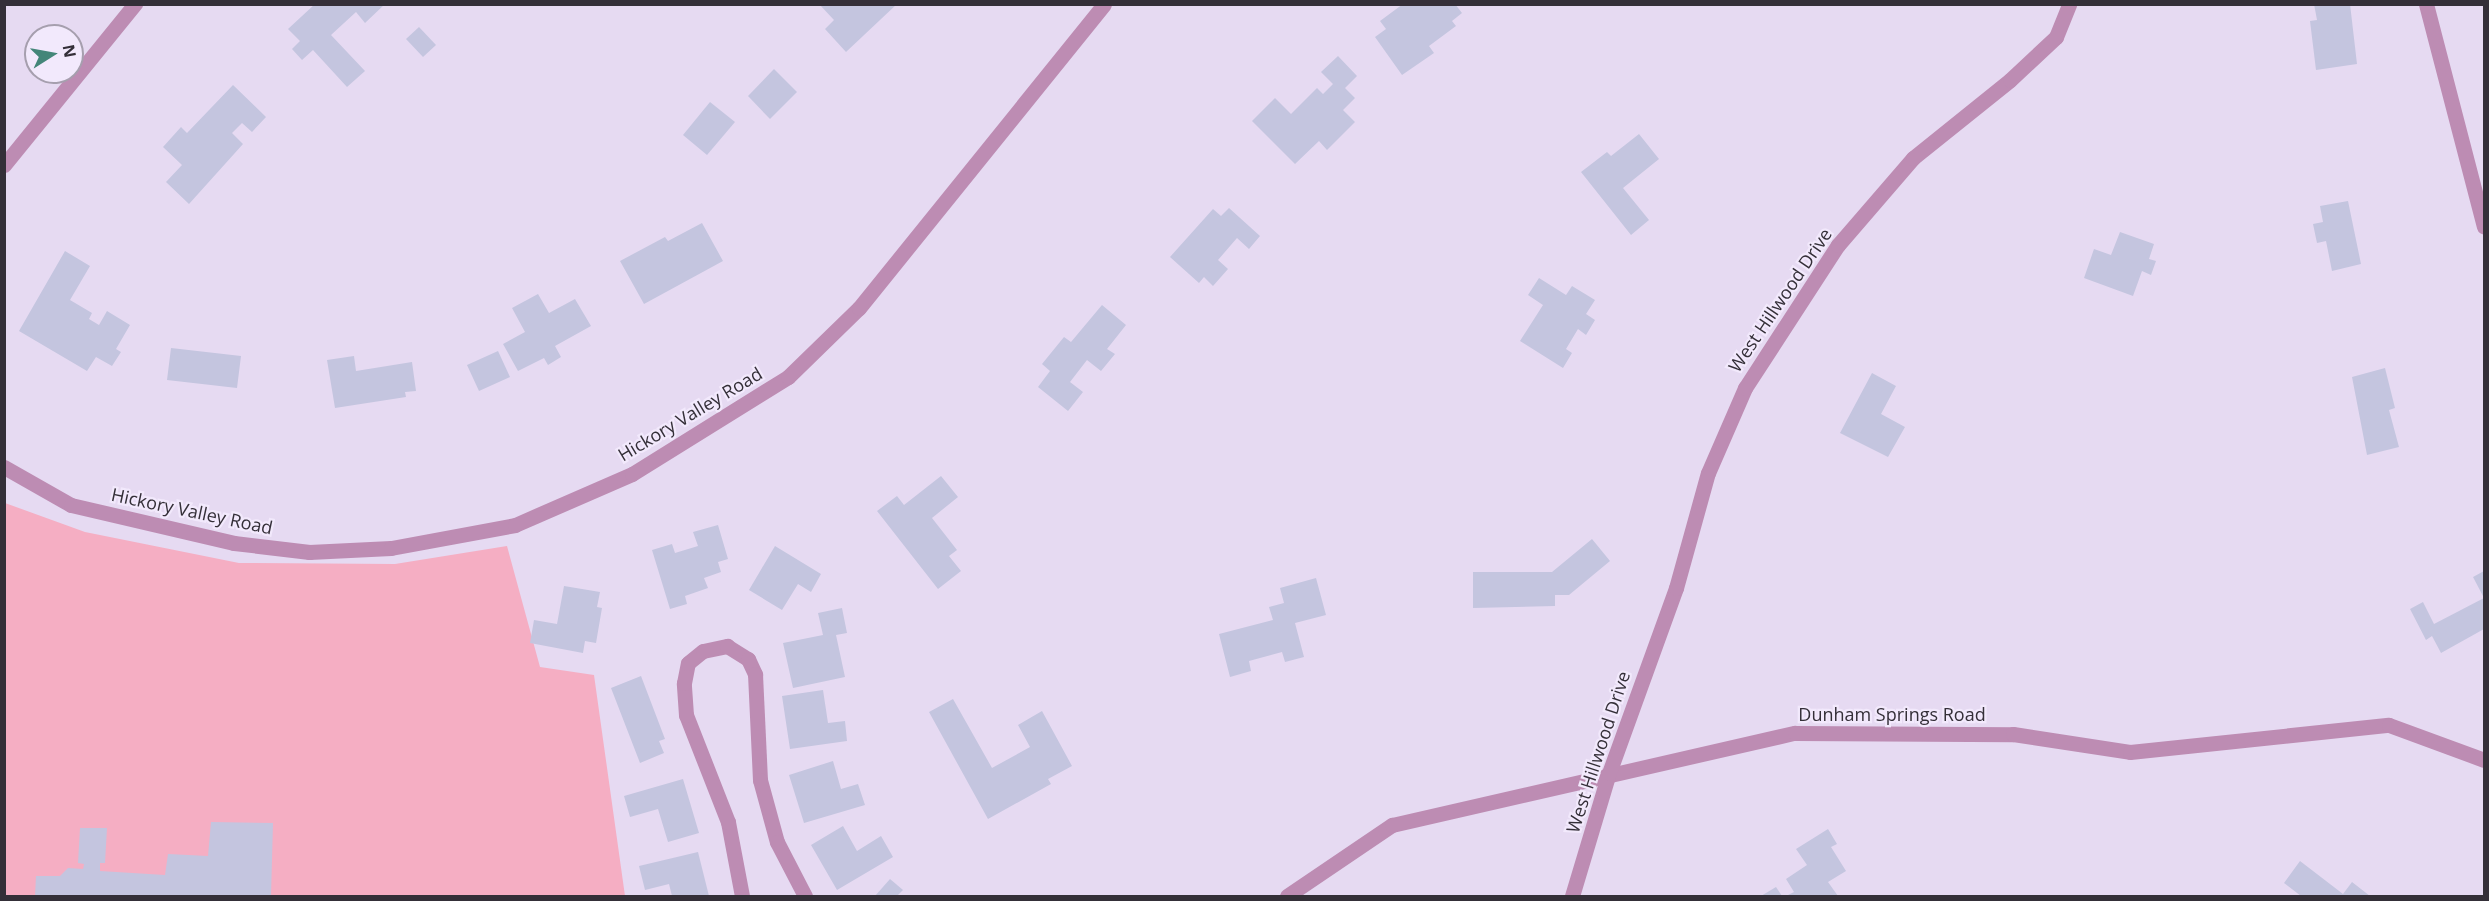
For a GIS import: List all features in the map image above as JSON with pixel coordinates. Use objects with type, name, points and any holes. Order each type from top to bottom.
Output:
[{"type":"street","points":[[4,165],[135,4]]},
{"type":"street","name":"Hickory Valley Road","points":[[4,467],[71,505],[234,543],[309,552],[391,548],[515,525],[632,474],[788,377],[859,308],[1104,4]]},
{"type":"street","name":"West Hillwood Drive","points":[[1572,897],[1609,773],[1676,588],[1708,473],[1744,388],[1838,245],[1913,158],[2010,80],[2056,37],[2069,4]]},
{"type":"street","points":[[2426,4],[2484,227]]},
{"type":"street","points":[[742,897],[728,822],[686,715],[684,683],[688,663],[702,651],[727,646],[748,659],[755,674],[760,780],[777,842],[805,897]]},
{"type":"street","name":"Dunham Springs Road","points":[[1287,897],[1392,825],[1609,773],[1795,733],[2013,734],[2130,752],[2389,725],[2484,760]]},
{"type":"shaded area","points":[[5,503],[85,532],[239,563],[395,564],[507,546],[540,667],[594,675],[625,896],[5,896]]},
{"type":"building","points":[[315,4],[385,4],[365,23],[356,12],[331,35],[365,71],[347,87],[313,50],[302,60],[292,49],[300,41],[288,29]]},
{"type":"building","points":[[819,4],[897,4],[846,52],[825,29],[834,20]]},
{"type":"building","points":[[1403,4],[1455,4],[1462,13],[1452,21],[1456,26],[1429,46],[1434,53],[1402,75],[1375,37],[1386,29],[1380,21]]},
{"type":"building","points":[[2314,4],[2350,4],[2357,64],[2316,70],[2310,21],[2317,20]]},
{"type":"building","points":[[419,27],[436,45],[423,57],[406,39]]},
{"type":"building","points":[[1338,56],[1357,76],[1345,88],[1355,98],[1343,110],[1355,122],[1327,150],[1319,141],[1295,164],[1252,121],[1275,98],[1291,114],[1317,88],[1323,94],[1333,84],[1321,72]]},
{"type":"building","points":[[774,69],[797,92],[770,119],[748,96]]},
{"type":"building","points":[[233,85],[266,117],[252,132],[242,123],[232,133],[243,144],[189,204],[166,182],[182,165],[163,147],[181,127],[187,133]]},
{"type":"building","points":[[710,102],[735,122],[707,155],[683,135]]},
{"type":"building","points":[[1639,134],[1659,159],[1623,188],[1649,220],[1631,235],[1581,172],[1607,152],[1611,156]]},
{"type":"building","points":[[2348,201],[2361,264],[2332,271],[2326,241],[2317,243],[2313,224],[2323,222],[2320,206]]},
{"type":"building","points":[[1229,208],[1260,236],[1249,249],[1237,238],[1218,260],[1228,269],[1213,286],[1204,277],[1199,283],[1170,257],[1213,209],[1221,216]]},
{"type":"building","points":[[702,223],[723,261],[644,304],[620,261],[665,237],[668,241]]},
{"type":"building","points":[[2120,232],[2154,244],[2149,259],[2156,261],[2151,275],[2142,271],[2133,296],[2084,278],[2094,249],[2111,255]]},
{"type":"building","points":[[65,251],[90,266],[70,300],[92,313],[89,319],[99,325],[107,311],[130,325],[116,349],[121,352],[112,366],[96,357],[87,371],[19,331]]},
{"type":"building","points":[[1539,278],[1566,295],[1572,286],[1595,300],[1586,314],[1595,320],[1586,335],[1578,329],[1566,349],[1572,353],[1563,368],[1520,341],[1543,305],[1528,295]]},
{"type":"building","points":[[538,294],[549,313],[575,299],[591,326],[555,346],[561,357],[548,365],[544,358],[518,371],[503,344],[525,332],[512,308]]},
{"type":"building","points":[[1102,305],[1126,325],[1107,349],[1115,354],[1101,371],[1087,360],[1070,382],[1083,392],[1068,411],[1038,387],[1050,371],[1042,364],[1064,337],[1071,342]]},
{"type":"building","points":[[171,348],[241,356],[237,388],[167,380]]},
{"type":"building","points":[[498,351],[510,377],[479,391],[467,365]]},
{"type":"building","points":[[354,356],[356,371],[412,362],[416,391],[405,392],[406,397],[335,408],[327,360]]},
{"type":"building","points":[[2385,368],[2395,408],[2389,410],[2399,447],[2367,455],[2352,377]]},
{"type":"building","points":[[1872,373],[1896,386],[1881,414],[1905,427],[1888,457],[1840,433]]},
{"type":"building","points":[[941,476],[958,497],[932,518],[957,550],[949,556],[961,571],[938,589],[877,511],[897,496],[904,505]]},
{"type":"building","points":[[718,525],[728,559],[718,562],[721,572],[704,578],[708,588],[685,596],[687,604],[670,609],[652,550],[672,544],[675,553],[698,546],[693,532]]},
{"type":"building","points":[[1592,539],[1610,561],[1569,595],[1555,595],[1555,606],[1473,608],[1473,572],[1552,572]]},
{"type":"building","points":[[775,546],[821,574],[811,592],[798,584],[782,610],[749,590]]},
{"type":"building","points":[[2484,571],[2484,598],[2473,577]]},
{"type":"building","points":[[1316,578],[1326,615],[1295,623],[1304,657],[1285,662],[1282,652],[1249,661],[1251,671],[1230,677],[1219,634],[1273,620],[1269,607],[1284,603],[1280,588]]},
{"type":"building","points":[[564,586],[600,592],[597,607],[602,608],[596,643],[585,641],[583,653],[530,643],[534,620],[557,624]]},
{"type":"building","points":[[2484,598],[2484,629],[2441,653],[2432,636],[2426,640],[2410,609],[2423,602],[2434,624]]},
{"type":"building","points":[[842,608],[847,633],[836,635],[845,677],[793,688],[783,643],[823,635],[818,613]]},
{"type":"building","points":[[641,676],[665,739],[659,741],[664,753],[640,763],[611,688]]},
{"type":"building","points":[[823,690],[828,723],[845,721],[847,741],[790,749],[782,696]]},
{"type":"building","points":[[953,699],[992,768],[1030,747],[1018,725],[1042,711],[1072,766],[1048,779],[1051,784],[988,819],[929,712]]},
{"type":"building","points":[[833,761],[841,789],[858,784],[865,805],[804,823],[789,775]]},
{"type":"building","points":[[683,779],[699,833],[668,842],[658,809],[630,817],[624,796]]},
{"type":"building","points":[[211,822],[273,823],[271,896],[35,896],[36,876],[60,876],[68,868],[83,869],[84,864],[78,863],[80,828],[107,828],[105,863],[100,863],[100,871],[165,875],[168,854],[208,856]]},
{"type":"building","points":[[843,826],[857,851],[881,836],[893,857],[837,890],[811,845]]},
{"type":"building","points":[[1828,829],[1837,844],[1831,847],[1846,871],[1828,882],[1838,896],[1786,896],[1794,892],[1786,879],[1807,865],[1796,849]]},
{"type":"building","points":[[698,852],[709,896],[672,896],[669,884],[645,890],[639,866]]},
{"type":"building","points":[[2300,861],[2343,894],[2352,882],[2370,896],[2301,896],[2284,883]]},
{"type":"building","points":[[890,879],[903,890],[897,896],[875,896]]},
{"type":"building","points":[[1776,887],[1782,896],[1761,896]]}]
